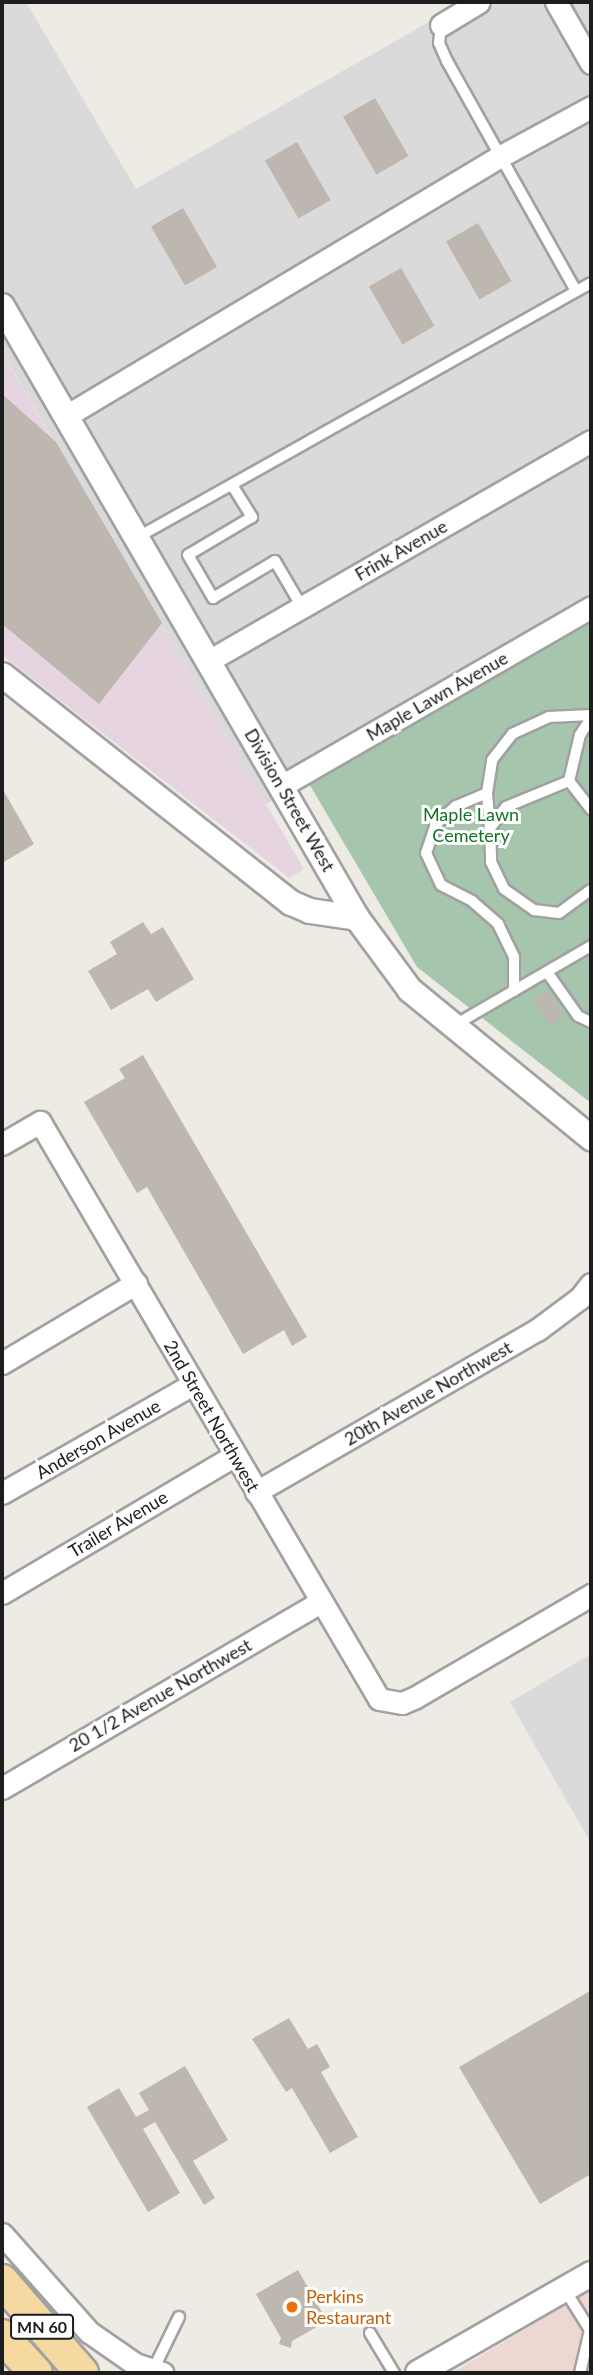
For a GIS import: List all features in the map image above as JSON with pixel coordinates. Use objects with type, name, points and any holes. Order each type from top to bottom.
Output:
[{"type":"main road","name":"MN 60","points":[[2,2281],[82,2373]]},
{"type":"main road","name":"MN 60","points":[[2,2336],[36,2373]]},
{"type":"street","points":[[441,25],[479,2]]},
{"type":"street","points":[[556,2],[591,63]]},
{"type":"street","points":[[66,416],[499,156],[591,107]]},
{"type":"street","name":"Division Street West","points":[[2,306],[283,785],[357,918],[389,965],[443,1020],[591,1138]]},
{"type":"street","name":"Frink Avenue","points":[[210,660],[591,441]]},
{"type":"street","name":"Maple Lawn Avenue","points":[[283,785],[591,607]]},
{"type":"street","points":[[2,675],[291,903],[318,913],[357,918]]},
{"type":"street","name":"2nd Street Northwest","points":[[2,1144],[40,1122],[372,1690],[390,1703],[414,1698],[591,1595]]},
{"type":"street","points":[[2,1363],[136,1283]]},
{"type":"street","name":"20th Avenue Northwest","points":[[256,1492],[537,1330],[580,1298],[591,1283]]},
{"type":"street","name":"Anderson Avenue","points":[[2,1493],[193,1384]]},
{"type":"street","name":"Trailer Avenue","points":[[2,1593],[235,1455]]},
{"type":"street","name":"20 1/2 Avenue Northwest","points":[[2,1788],[319,1603]]},
{"type":"street","points":[[2,2234],[89,2332],[118,2354],[158,2372]]},
{"type":"street","points":[[418,2373],[591,2274]]},
{"type":"lane","points":[[441,25],[439,43],[447,61],[576,291]]},
{"type":"lane","points":[[138,537],[591,283]]},
{"type":"lane","points":[[232,485],[252,517],[188,555],[213,598],[275,561],[302,607]]},
{"type":"lane","points":[[591,717],[549,717],[512,734],[492,760],[487,793],[491,862],[504,889],[534,910],[559,912],[591,890]]},
{"type":"lane","points":[[569,780],[580,735],[591,717]]},
{"type":"lane","points":[[569,780],[591,809]]},
{"type":"lane","points":[[490,828],[506,807],[569,780]]},
{"type":"lane","points":[[487,793],[456,806],[436,824],[426,853],[441,885],[471,901],[498,925],[514,957],[514,992]]},
{"type":"lane","points":[[443,1020],[514,992],[591,946]]},
{"type":"lane","points":[[547,972],[578,1016],[591,1022]]},
{"type":"lane","points":[[565,2289],[590,2330],[580,2373]]},
{"type":"lane","points":[[158,2372],[179,2317]]},
{"type":"lane","points":[[370,2333],[394,2373]]},
{"type":"shaded area","points":[[26,2],[136,189],[464,2],[591,2],[591,622],[266,804],[2,352],[2,3]]},
{"type":"shaded area","points":[[2,353],[304,869],[289,878],[2,655]]},
{"type":"shaded area","points":[[591,1654],[591,1843],[510,1702]]},
{"type":"shaded area","points":[[591,2290],[591,2373],[452,2373]]},
{"type":"green space","name":"Maple Lawn Cemetery","points":[[591,622],[591,1103],[417,967],[308,782]]},
{"type":"building","points":[[375,98],[408,156],[376,175],[343,116]]},
{"type":"building","points":[[297,142],[330,200],[298,219],[265,160]]},
{"type":"building","points":[[183,208],[217,267],[185,285],[151,227]]},
{"type":"building","points":[[478,223],[512,281],[479,300],[446,242]]},
{"type":"building","points":[[401,268],[434,326],[402,345],[369,286]]},
{"type":"building","points":[[2,394],[56,442],[162,623],[99,704],[2,624]]},
{"type":"building","points":[[2,788],[34,844],[2,863]]},
{"type":"building","points":[[143,922],[151,934],[163,927],[194,979],[156,1002],[148,989],[111,1010],[88,971],[117,954],[110,942]]},
{"type":"building","points":[[548,990],[564,1016],[550,1025],[534,999]]},
{"type":"building","points":[[143,1055],[307,1337],[292,1346],[284,1330],[243,1354],[147,1187],[137,1193],[84,1102],[125,1078],[119,1069]]},
{"type":"building","points":[[590,1991],[591,2174],[540,2204],[459,2067]]},
{"type":"building","points":[[289,2018],[308,2049],[317,2044],[330,2067],[321,2072],[358,2137],[330,2153],[292,2088],[286,2092],[252,2039]]},
{"type":"building","points":[[185,2066],[228,2140],[193,2161],[215,2198],[204,2205],[155,2122],[143,2129],[180,2193],[148,2212],[87,2107],[119,2088],[136,2117],[149,2110],[139,2093]]},
{"type":"building","name":"Perkins Restaurant","points":[[298,2270],[327,2321],[292,2341],[291,2348],[279,2344],[281,2338],[256,2294]]},
{"type":"place","name":"Perkins Restaurant","points":[[292,2307]]}]
